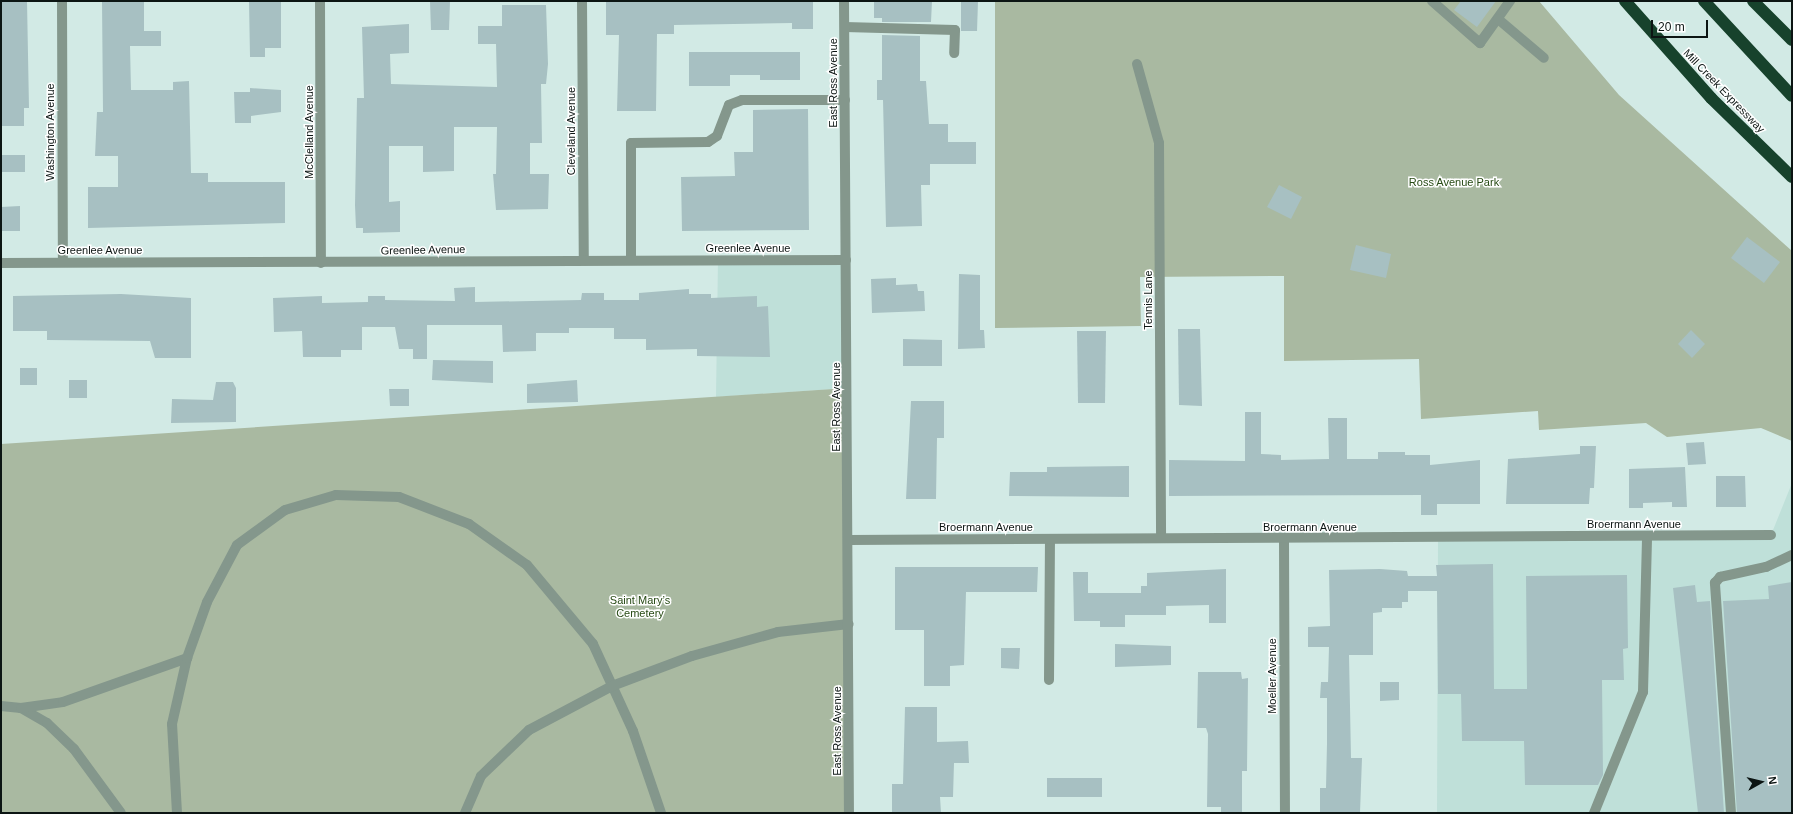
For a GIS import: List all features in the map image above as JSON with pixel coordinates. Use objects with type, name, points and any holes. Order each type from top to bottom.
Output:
[{"type":"highway","name":"Mill Creek Expressway","points":[[1625,1],[1711,98],[1792,177]]},
{"type":"highway","points":[[1704,1],[1792,96]]},
{"type":"highway","points":[[1753,1],[1792,40]]},
{"type":"street","name":"Washington Avenue","points":[[62,1],[63,262]]},
{"type":"street","name":"McClelland Avenue","points":[[320,1],[321,263]]},
{"type":"street","name":"Cleveland Avenue","points":[[582,1],[584,260]]},
{"type":"street","name":"East Ross Avenue","points":[[844,1],[849,540],[849,813]]},
{"type":"street","points":[[1432,1],[1480,43],[1510,1]]},
{"type":"street","points":[[1498,19],[1544,58]]},
{"type":"street","points":[[845,27],[954,30],[954,53]]},
{"type":"street","name":"Tennis Lane","points":[[1137,64],[1159,143],[1161,538]]},
{"type":"street","points":[[631,260],[631,143],[708,142],[717,136],[729,105],[742,100],[845,100]]},
{"type":"street","name":"Greenlee Avenue","points":[[1,263],[846,260]]},
{"type":"street","points":[[177,813],[172,724],[187,658],[207,602],[237,545],[285,510],[336,495],[399,497],[469,524],[527,565],[593,644],[633,731],[661,813]]},
{"type":"street","name":"Broermann Avenue","points":[[849,540],[1771,535]]},
{"type":"street","points":[[1594,813],[1643,692],[1647,536]]},
{"type":"street","name":"Moeller Avenue","points":[[1284,538],[1285,813]]},
{"type":"street","points":[[1049,680],[1050,539]]},
{"type":"street","points":[[1731,813],[1715,583],[1720,577],[1766,567],[1792,555]]},
{"type":"street","points":[[465,813],[482,776],[529,730],[612,686],[692,656],[778,632],[849,624]]},
{"type":"street","points":[[1,706],[21,708],[63,702],[187,658]]},
{"type":"street","points":[[21,708],[47,723],[74,749],[120,813]]},
{"type":"shaded area","points":[[718,260],[846,260],[848,388],[716,397]]},
{"type":"shaded area","points":[[1792,483],[1792,813],[1437,812],[1438,539],[1771,535]]},
{"type":"green space","name":"Ross Avenue Park","points":[[995,1],[1539,1],[1619,95],[1792,251],[1792,441],[1761,428],[1667,437],[1646,423],[1539,430],[1538,411],[1421,419],[1419,359],[1284,361],[1284,276],[1140,277],[1141,326],[995,328]]},
{"type":"green space","name":"Saint Mary’s Cemetery","points":[[848,388],[849,813],[1,813],[1,444]]},
{"type":"building","points":[[1,1],[27,1],[29,108],[24,108],[24,126],[1,126]]},
{"type":"building","points":[[102,1],[144,1],[144,31],[161,31],[161,46],[130,46],[131,90],[173,90],[173,82],[189,81],[191,173],[208,173],[208,182],[285,182],[285,223],[88,228],[88,187],[118,187],[118,156],[95,156],[97,112],[103,112]]},
{"type":"building","points":[[249,1],[281,1],[281,48],[265,48],[265,57],[250,57]]},
{"type":"building","points":[[430,1],[450,1],[449,30],[431,30]]},
{"type":"building","points":[[606,1],[813,1],[813,29],[792,29],[792,23],[674,25],[674,34],[657,34],[656,111],[617,111],[619,35],[606,35]]},
{"type":"building","points":[[874,1],[932,1],[931,22],[882,22],[882,18],[874,18]]},
{"type":"building","points":[[961,1],[978,1],[977,31],[961,31]]},
{"type":"building","points":[[1461,1],[1496,1],[1477,27],[1454,10]]},
{"type":"building","points":[[502,5],[546,5],[548,64],[546,84],[541,84],[542,143],[530,143],[530,174],[549,174],[548,209],[496,210],[493,174],[496,174],[497,127],[454,127],[454,171],[423,172],[423,146],[389,146],[389,202],[400,201],[400,232],[363,233],[363,228],[356,228],[355,205],[357,98],[364,98],[362,27],[409,24],[409,53],[390,54],[391,84],[497,87],[496,44],[478,44],[478,26],[502,26]]},
{"type":"building","points":[[882,35],[920,36],[920,81],[926,81],[929,124],[948,124],[948,142],[976,142],[976,164],[930,164],[930,185],[921,185],[922,226],[886,227],[883,100],[877,100],[877,80],[882,80]]},
{"type":"building","points":[[689,52],[800,52],[800,80],[760,80],[760,75],[730,75],[730,86],[689,86]]},
{"type":"building","points":[[250,88],[281,90],[281,112],[251,116],[251,123],[235,123],[234,92],[250,92]]},
{"type":"building","points":[[808,109],[809,230],[682,231],[681,177],[735,176],[734,152],[753,152],[753,110]]},
{"type":"building","points":[[1,155],[25,155],[25,172],[1,172]]},
{"type":"building","points":[[1279,185],[1302,197],[1291,219],[1267,207]]},
{"type":"building","points":[[20,206],[20,231],[1,231],[1,207]]},
{"type":"building","points":[[1747,237],[1780,262],[1764,283],[1731,258]]},
{"type":"building","points":[[1356,245],[1391,254],[1386,278],[1350,270]]},
{"type":"building","points":[[959,274],[980,275],[980,330],[984,330],[985,348],[958,349]]},
{"type":"building","points":[[896,278],[896,285],[917,284],[918,291],[924,291],[925,311],[872,313],[871,279]]},
{"type":"building","points":[[475,287],[475,302],[581,300],[582,293],[604,293],[604,300],[639,300],[639,293],[689,289],[689,294],[711,294],[711,298],[757,296],[757,307],[768,306],[770,357],[697,356],[697,349],[646,350],[646,339],[614,339],[614,328],[569,328],[569,333],[536,333],[536,351],[503,352],[502,325],[427,325],[427,359],[413,359],[413,349],[399,349],[395,327],[362,327],[362,350],[341,350],[341,357],[303,357],[302,331],[274,332],[273,298],[322,296],[322,303],[368,302],[368,296],[385,296],[385,300],[455,301],[454,288]]},
{"type":"building","points":[[121,294],[191,298],[191,358],[155,358],[150,341],[47,340],[47,331],[13,331],[13,296]]},
{"type":"building","points":[[1178,329],[1200,329],[1202,406],[1179,405]]},
{"type":"building","points":[[1691,330],[1705,344],[1692,358],[1678,344]]},
{"type":"building","points":[[1077,331],[1106,331],[1105,403],[1078,403]]},
{"type":"building","points":[[903,339],[942,340],[942,366],[903,366]]},
{"type":"building","points":[[433,360],[493,361],[493,383],[432,380]]},
{"type":"building","points":[[20,368],[37,368],[37,385],[20,385]]},
{"type":"building","points":[[69,380],[87,380],[87,398],[69,398]]},
{"type":"building","points":[[577,380],[578,402],[527,403],[527,384]]},
{"type":"building","points":[[216,382],[233,382],[236,388],[236,422],[171,423],[172,399],[213,400]]},
{"type":"building","points":[[389,389],[409,389],[409,406],[390,406]]},
{"type":"building","points":[[911,401],[944,401],[944,438],[937,438],[936,499],[906,499]]},
{"type":"building","points":[[1245,412],[1261,412],[1261,454],[1281,455],[1281,460],[1329,459],[1328,418],[1347,418],[1347,459],[1378,459],[1378,452],[1405,452],[1405,455],[1430,455],[1430,465],[1480,460],[1480,504],[1437,504],[1437,515],[1421,515],[1421,495],[1169,496],[1169,460],[1245,461]]},
{"type":"building","points":[[1704,442],[1706,464],[1688,465],[1686,443]]},
{"type":"building","points":[[1580,446],[1596,446],[1594,488],[1590,488],[1589,504],[1506,504],[1508,459],[1580,454]]},
{"type":"building","points":[[1129,466],[1129,497],[1009,496],[1010,472],[1047,472],[1047,467]]},
{"type":"building","points":[[1685,467],[1687,507],[1672,507],[1672,502],[1643,503],[1643,508],[1629,508],[1629,469]]},
{"type":"building","points":[[1716,476],[1745,476],[1746,507],[1716,507]]},
{"type":"building","points":[[1493,564],[1494,689],[1527,689],[1526,576],[1627,575],[1628,648],[1623,649],[1624,680],[1602,680],[1603,775],[1598,785],[1525,785],[1524,741],[1462,741],[1461,694],[1438,694],[1437,591],[1408,591],[1408,602],[1402,602],[1402,608],[1382,608],[1382,612],[1373,613],[1373,655],[1349,655],[1351,758],[1362,758],[1360,813],[1320,813],[1320,788],[1326,788],[1327,698],[1320,698],[1321,682],[1328,682],[1329,647],[1308,647],[1308,627],[1330,626],[1329,570],[1380,569],[1407,571],[1408,576],[1437,576],[1436,565]]},
{"type":"building","points":[[895,567],[1038,567],[1037,592],[966,592],[964,665],[950,666],[950,686],[924,686],[924,630],[895,630]]},
{"type":"building","points":[[1226,569],[1226,623],[1209,623],[1209,605],[1166,606],[1166,615],[1125,615],[1125,627],[1100,627],[1100,621],[1074,621],[1073,572],[1088,572],[1088,593],[1141,593],[1141,586],[1147,586],[1147,573]]},
{"type":"building","points":[[1792,582],[1792,813],[1737,813],[1723,601],[1769,599],[1768,586]]},
{"type":"building","points":[[1695,585],[1697,602],[1710,601],[1724,813],[1698,813],[1673,588]]},
{"type":"building","points":[[1115,644],[1171,646],[1171,665],[1115,667]]},
{"type":"building","points":[[1001,648],[1020,648],[1019,669],[1001,668]]},
{"type":"building","points":[[1198,672],[1241,672],[1242,679],[1248,678],[1247,771],[1242,771],[1242,813],[1221,813],[1221,807],[1207,807],[1208,734],[1206,728],[1197,728]]},
{"type":"building","points":[[1380,682],[1399,682],[1399,700],[1380,701]]},
{"type":"building","points":[[905,707],[937,707],[937,742],[968,741],[969,763],[954,763],[953,797],[940,797],[941,813],[892,813],[892,784],[903,784]]},
{"type":"building","points":[[1047,778],[1102,778],[1102,797],[1047,797]]}]
